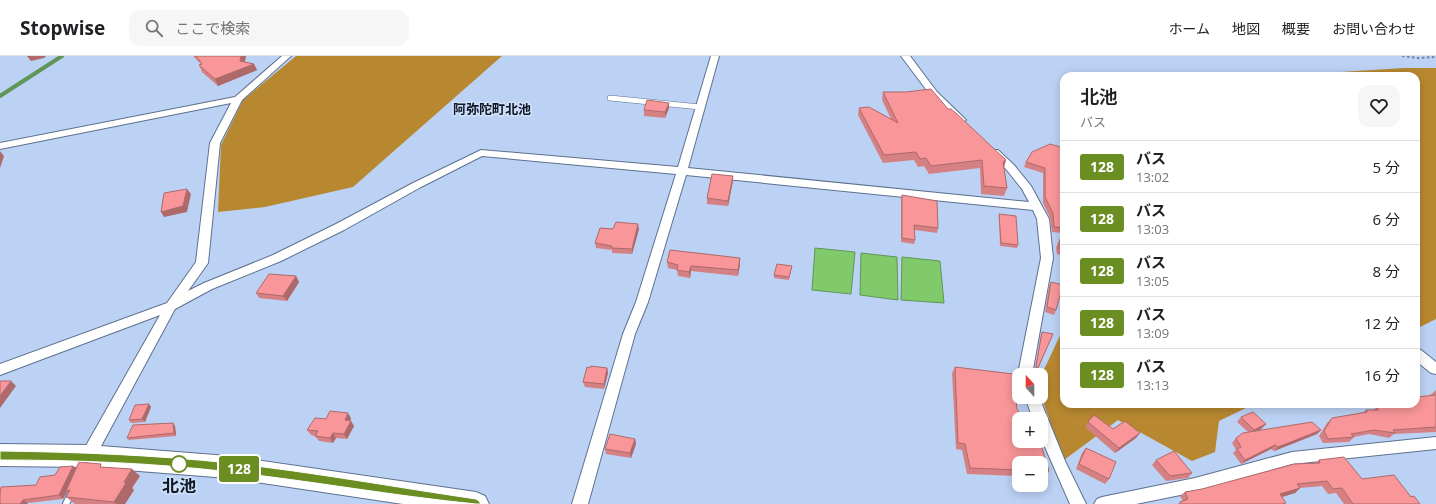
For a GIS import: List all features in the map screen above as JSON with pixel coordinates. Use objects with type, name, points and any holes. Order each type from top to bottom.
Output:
[{"type":"highway","points":[[1,459],[88,456],[251,470],[476,504]]},
{"type":"street","points":[[88,456],[171,306],[202,263],[215,143],[238,99],[287,56]]},
{"type":"street","points":[[580,504],[629,334],[642,302],[682,172],[715,56]]},
{"type":"street","points":[[905,56],[934,94],[967,126]]},
{"type":"street","points":[[0,146],[238,99]]},
{"type":"street","points":[[988,146],[1010,167],[1027,188],[1043,219],[1047,258],[1026,368]]},
{"type":"street","points":[[0,370],[171,306],[208,286],[277,258],[340,227],[481,153],[1038,207]]},
{"type":"street","points":[[1420,356],[1433,364]]},
{"type":"street","points":[[1048,437],[1078,504]]},
{"type":"street","points":[[1102,504],[1195,485],[1292,458],[1436,443]]},
{"type":"lane","points":[[610,98],[700,107]]},
{"type":"lane","points":[[66,504],[75,485]]},
{"type":"path","points":[[1402,56],[1418,58],[1436,57]]},
{"type":"shaded area","points":[[296,56],[502,56],[353,187],[265,207],[218,212],[221,145],[243,100]]},
{"type":"shaded area","points":[[1404,68],[1436,68],[1436,319],[1420,327],[1420,72],[1341,72]]},
{"type":"shaded area","points":[[815,248],[855,252],[851,294],[812,290]]},
{"type":"shaded area","points":[[861,253],[897,257],[898,300],[860,295]]},
{"type":"shaded area","points":[[902,257],[940,261],[944,303],[901,300]]},
{"type":"shaded area","points":[[1060,336],[1060,408],[1246,408],[1219,421],[1215,452],[1192,461],[1118,420],[1064,460],[1044,404],[1048,404],[1048,368],[1045,368]]},
{"type":"building","points":[[196,56],[241,56],[240,61],[254,64],[215,79],[199,65],[202,64]]},
{"type":"building","points":[[931,89],[948,109],[951,109],[957,114],[1006,160],[1003,162],[1007,188],[984,186],[982,160],[931,166],[926,158],[920,159],[916,152],[884,155],[859,108],[869,107],[898,123],[883,92],[906,92]]},
{"type":"building","points":[[647,100],[669,103],[665,112],[644,110]]},
{"type":"building","points":[[1050,144],[1060,147],[1060,228],[1054,227],[1053,213],[1045,197],[1045,168],[1026,162],[1032,152]]},
{"type":"building","points":[[712,174],[733,176],[728,201],[707,198]]},
{"type":"building","points":[[187,189],[183,206],[161,212],[164,193]]},
{"type":"building","points":[[902,195],[937,201],[938,228],[914,225],[915,240],[902,238]]},
{"type":"building","points":[[999,214],[1016,216],[1018,245],[1001,243]]},
{"type":"building","points":[[616,222],[638,224],[632,249],[612,248],[612,246],[595,243],[600,228],[613,229]]},
{"type":"building","points":[[670,250],[740,258],[738,270],[691,266],[689,272],[677,270],[678,265],[667,262]]},
{"type":"building","points":[[777,264],[792,266],[789,277],[774,275]]},
{"type":"building","points":[[269,274],[296,276],[283,296],[256,293]]},
{"type":"building","points":[[1051,282],[1060,284],[1060,296],[1056,310],[1047,307]]},
{"type":"building","points":[[1042,332],[1053,334],[1038,368],[1036,366]]},
{"type":"building","points":[[591,366],[607,368],[604,384],[583,382],[587,367],[590,368]]},
{"type":"building","points":[[955,367],[1012,374],[1012,404],[1016,404],[1019,412],[1012,412],[1012,448],[1042,448],[1044,456],[1012,456],[1012,470],[970,468],[965,444],[958,443]]},
{"type":"building","points":[[0,381],[11,381],[0,396]]},
{"type":"building","points":[[1436,395],[1436,427],[1393,430],[1395,433],[1374,430],[1351,434],[1354,437],[1328,439],[1324,431],[1332,418],[1367,412],[1366,410],[1378,410],[1377,408],[1420,408],[1420,397]]},
{"type":"building","points":[[149,404],[142,419],[129,420],[135,405]]},
{"type":"building","points":[[330,411],[348,413],[345,420],[351,421],[344,434],[333,433],[330,438],[315,436],[318,431],[307,430],[315,418],[326,419]]},
{"type":"building","points":[[1253,412],[1266,424],[1254,430],[1241,417]]},
{"type":"building","points":[[1094,415],[1113,429],[1125,421],[1140,433],[1119,448],[1088,422]]},
{"type":"building","points":[[1312,422],[1321,430],[1278,447],[1275,445],[1245,460],[1237,449],[1241,447],[1236,438],[1243,433]]},
{"type":"building","points":[[173,423],[174,433],[127,438],[133,425]]},
{"type":"building","points":[[610,434],[635,439],[630,453],[605,449]]},
{"type":"building","points":[[1086,448],[1116,462],[1109,479],[1079,464]]},
{"type":"building","points":[[1174,451],[1192,473],[1170,476],[1156,460]]},
{"type":"building","points":[[1344,457],[1362,479],[1394,475],[1411,497],[1414,496],[1420,504],[1353,504],[1342,488],[1333,489],[1327,481],[1297,484],[1300,488],[1280,494],[1286,503],[1282,504],[1181,504],[1180,502],[1188,499],[1185,492],[1202,489],[1294,464],[1320,463],[1319,460]]},
{"type":"building","points":[[79,462],[101,464],[100,467],[132,469],[124,482],[126,483],[114,502],[66,497],[70,490],[66,491]]},
{"type":"building","points":[[73,466],[59,495],[23,500],[20,504],[0,504],[1,487],[36,485],[40,477],[55,475],[60,467]]},
{"type":"waterway","points":[[0,96],[62,56]]},
{"type":"bus line","name":"128","points":[[0,455],[88,456],[228,467],[476,504]]},
{"type":"place","name":"北池","points":[[179,464]]},
{"type":"district","name":"阿弥陀町北池","points":[[492,109]]}]
